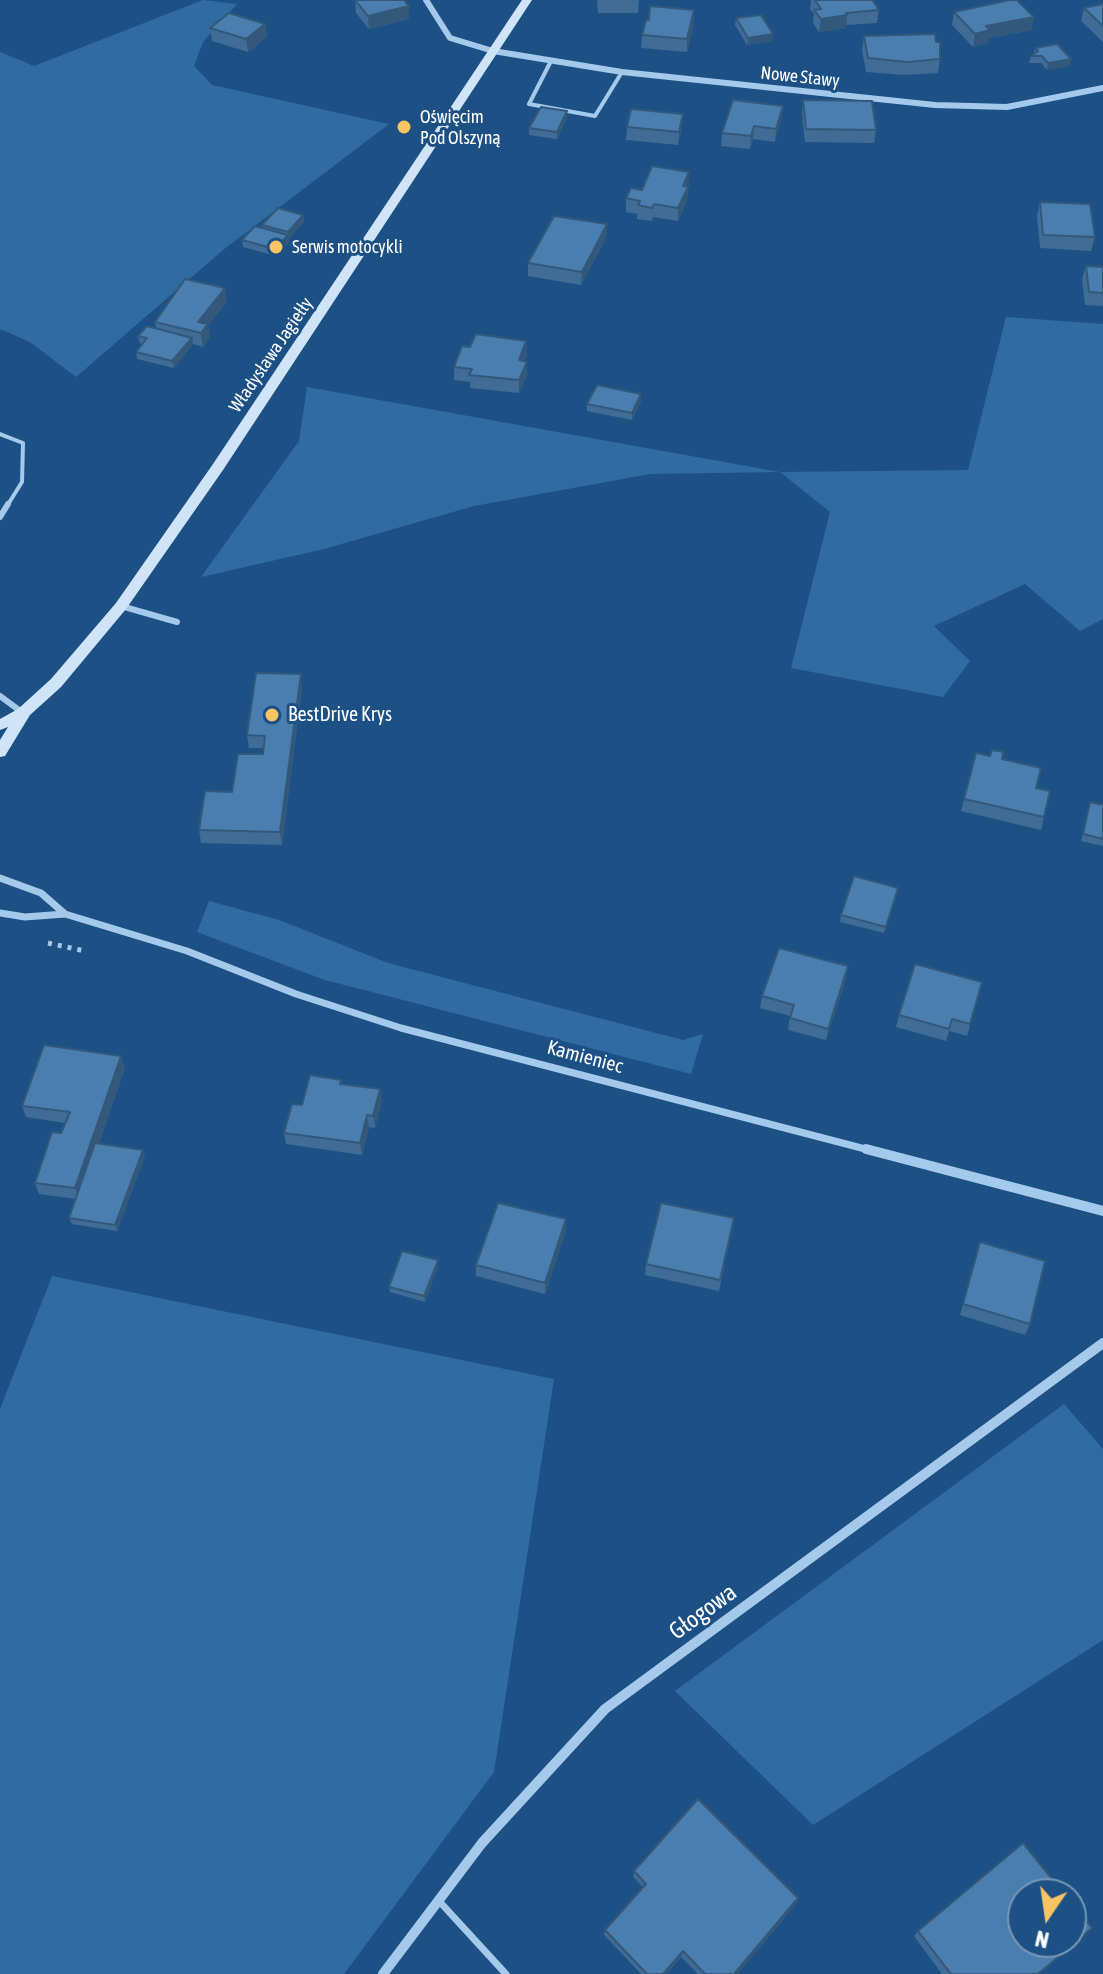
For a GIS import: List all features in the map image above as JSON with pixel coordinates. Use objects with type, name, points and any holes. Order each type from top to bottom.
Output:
[{"type":"street","name":"Nowe Stawy","points":[[426,0],[450,38],[493,51],[622,72],[964,106],[1007,107],[1103,88]]},
{"type":"street","name":"Władysława Jagiełły","points":[[0,725],[23,713],[56,683],[121,606],[218,467],[527,0]]},
{"type":"street","name":"Władysława Jagiełły","points":[[0,752],[23,713]]},
{"type":"street","name":"Kamieniec","points":[[0,878],[41,893],[65,914]]},
{"type":"street","name":"Kamieniec","points":[[0,913],[25,917],[65,914],[187,951],[296,994],[401,1028],[1103,1211]]},
{"type":"street","name":"Głogowa","points":[[383,1974],[482,1843],[605,1709],[1103,1343]]},
{"type":"lane","points":[[551,61],[529,104],[595,116],[622,72]]},
{"type":"lane","points":[[0,434],[23,443],[22,482],[0,517]]},
{"type":"lane","points":[[121,606],[177,622]]},
{"type":"lane","points":[[0,696],[23,713]]},
{"type":"lane","points":[[439,1901],[506,1974]]},
{"type":"shaded area","points":[[203,0],[237,4],[203,42],[194,66],[212,85],[389,124],[223,250],[76,377],[30,342],[0,329],[0,52],[34,66]]},
{"type":"shaded area","points":[[1006,317],[1103,324],[1103,619],[1080,631],[1025,584],[934,626],[970,661],[943,697],[791,668],[830,512],[780,472],[968,470]]},
{"type":"shaded area","points":[[307,387],[780,472],[650,474],[474,506],[324,549],[201,577],[299,441]]},
{"type":"shaded area","points":[[209,901],[279,920],[388,963],[683,1040],[703,1034],[691,1074],[325,980],[197,932]]},
{"type":"shaded area","points":[[52,1276],[554,1379],[494,1772],[344,1974],[0,1974],[0,1409]]},
{"type":"shaded area","points":[[1064,1404],[1103,1449],[1103,1640],[813,1825],[675,1691]]},
{"type":"building","points":[[355,0],[404,0],[409,6],[368,16]]},
{"type":"building","points":[[815,0],[872,0],[879,10],[821,19],[814,10],[821,9]]},
{"type":"building","points":[[1017,0],[1034,17],[986,26],[990,30],[975,34],[954,12]]},
{"type":"building","points":[[1103,4],[1103,26],[1084,8]]},
{"type":"building","points":[[650,6],[694,10],[687,39],[642,35],[646,20],[649,20]]},
{"type":"building","points":[[229,13],[265,24],[246,39],[210,28]]},
{"type":"building","points":[[761,15],[773,34],[748,38],[736,18]]},
{"type":"building","points":[[935,34],[936,42],[940,42],[940,59],[907,62],[868,58],[864,36]]},
{"type":"building","points":[[1057,44],[1071,59],[1048,63],[1042,56],[1031,56],[1038,51],[1035,48]]},
{"type":"building","points":[[733,100],[783,106],[776,129],[754,126],[751,136],[722,133]]},
{"type":"building","points":[[803,100],[872,101],[876,130],[806,129]]},
{"type":"building","points":[[541,107],[567,111],[557,132],[529,128]]},
{"type":"building","points":[[631,109],[683,114],[679,132],[627,127]]},
{"type":"building","points":[[652,166],[689,172],[683,186],[688,187],[678,208],[654,204],[652,208],[626,198],[631,188],[642,190]]},
{"type":"building","points":[[1040,202],[1090,204],[1095,237],[1043,235]]},
{"type":"building","points":[[278,208],[303,215],[288,232],[262,225]]},
{"type":"building","points":[[554,216],[607,224],[582,272],[528,263]]},
{"type":"building","points":[[255,226],[288,235],[275,249],[242,240]]},
{"type":"building","points":[[1086,266],[1103,267],[1103,293],[1089,292]]},
{"type":"building","points":[[185,279],[225,288],[198,322],[208,324],[201,333],[155,322]]},
{"type":"building","points":[[147,326],[192,338],[172,361],[136,352],[147,338],[138,336]]},
{"type":"building","points":[[476,334],[526,341],[519,360],[527,362],[519,380],[469,375],[472,369],[454,367],[462,346],[470,347]]},
{"type":"building","points":[[597,385],[641,394],[632,413],[587,404]]},
{"type":"building","points":[[256,673],[301,674],[280,832],[199,830],[205,791],[232,792],[238,754],[263,754],[265,736],[247,735]]},
{"type":"building","points":[[992,750],[1003,752],[1002,759],[1041,768],[1036,788],[1050,791],[1044,817],[964,799],[976,753],[990,756]]},
{"type":"building","points":[[1090,802],[1103,805],[1103,839],[1083,834]]},
{"type":"building","points":[[854,876],[898,888],[886,927],[841,915]]},
{"type":"building","points":[[779,948],[848,966],[828,1029],[790,1018],[794,1005],[762,996]]},
{"type":"building","points":[[915,964],[982,982],[970,1024],[952,1019],[949,1029],[899,1015]]},
{"type":"building","points":[[44,1045],[121,1056],[75,1188],[35,1183],[52,1132],[61,1133],[70,1112],[22,1106]]},
{"type":"building","points":[[310,1075],[341,1080],[340,1084],[380,1089],[373,1116],[367,1115],[360,1143],[284,1133],[292,1104],[302,1105]]},
{"type":"building","points":[[95,1143],[143,1150],[115,1225],[69,1218]]},
{"type":"building","points":[[498,1203],[566,1219],[545,1283],[476,1265]]},
{"type":"building","points":[[661,1203],[734,1218],[720,1280],[646,1264]]},
{"type":"building","points":[[980,1242],[1045,1261],[1030,1324],[963,1304]]},
{"type":"building","points":[[402,1251],[438,1260],[424,1296],[389,1287]]},
{"type":"building","points":[[698,1799],[798,1898],[734,1974],[705,1974],[683,1951],[663,1974],[647,1974],[605,1930],[646,1884],[634,1871]]},
{"type":"building","points":[[1023,1843],[1051,1878],[1007,1878],[1007,1958],[1057,1958],[1038,1974],[951,1974],[918,1931]]},
{"type":"place","name":"Oświęcim Pod Olszyną","points":[[404,127]]},
{"type":"place","name":"Serwis motocykli","points":[[276,247]]},
{"type":"place","name":"BestDrive Krys","points":[[272,715]]}]
